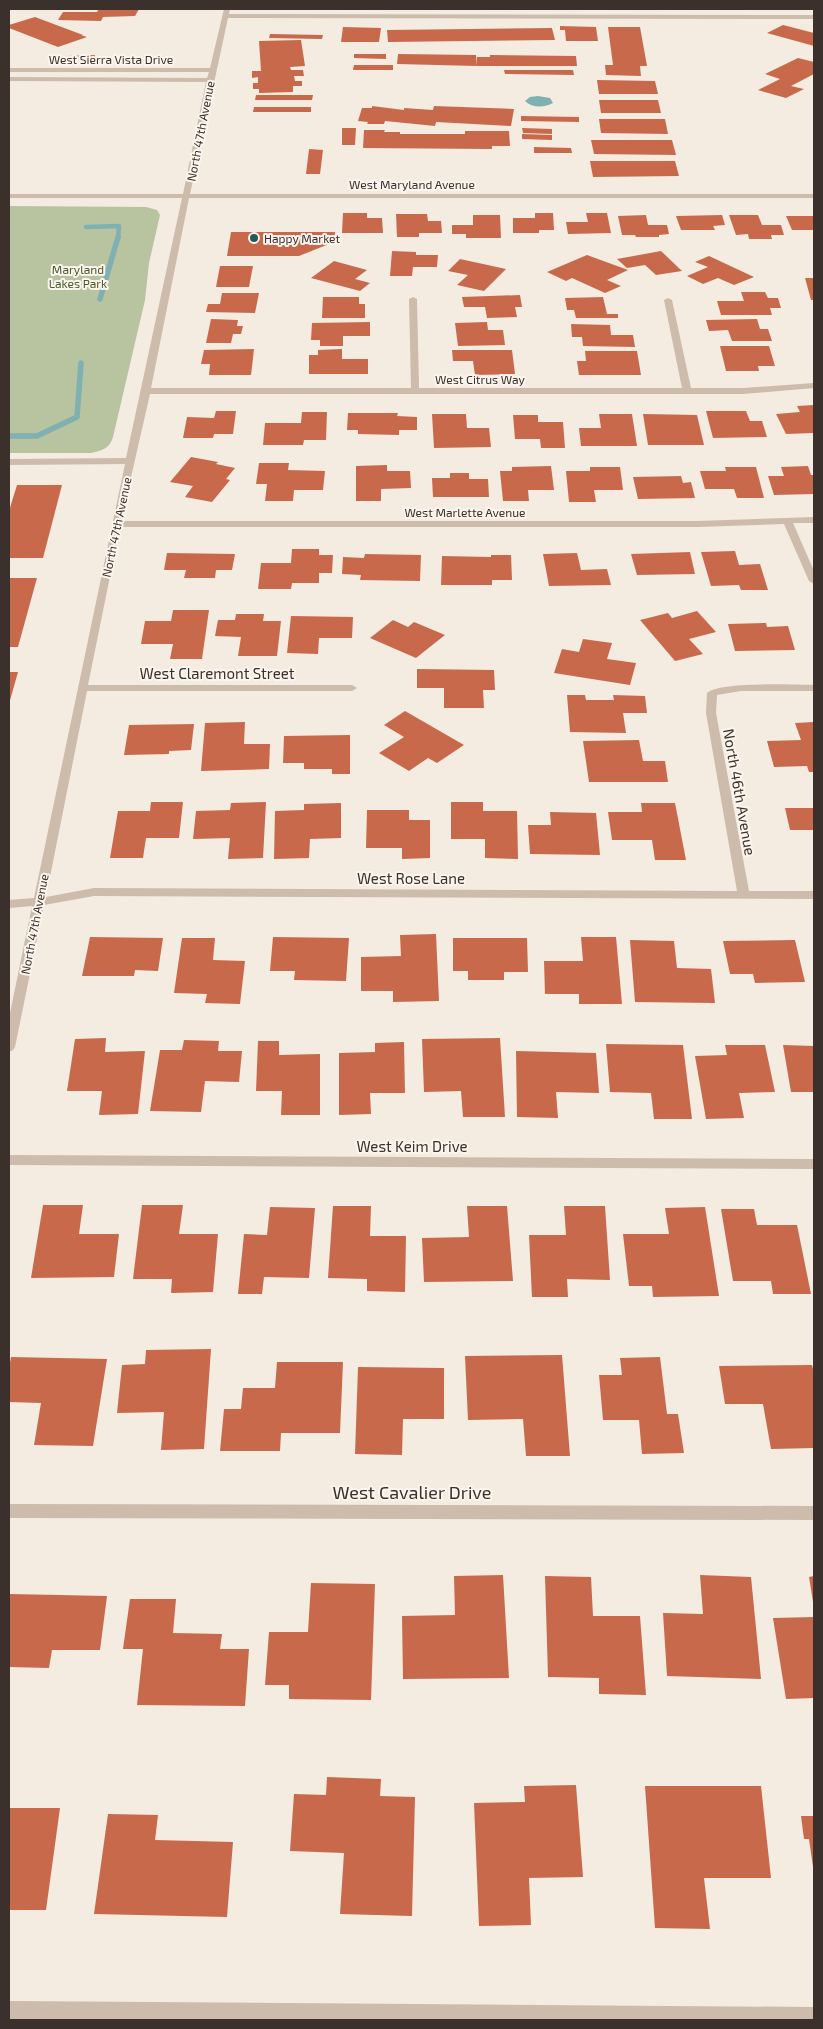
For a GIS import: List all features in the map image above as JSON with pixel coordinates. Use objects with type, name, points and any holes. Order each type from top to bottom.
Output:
[{"type":"street","name":"North 47th Avenue","points":[[9,1047],[116,524],[146,391],[210,80],[227,9]]},
{"type":"street","points":[[226,16],[814,17]]},
{"type":"street","name":"West Sierra Vista Drive","points":[[9,70],[213,70]]},
{"type":"street","name":"West Sierra Vista Drive","points":[[9,79],[210,80]]},
{"type":"street","name":"West Maryland Avenue","points":[[9,196],[814,196]]},
{"type":"street","points":[[413,299],[415,392]]},
{"type":"street","points":[[668,300],[687,391]]},
{"type":"street","name":"West Citrus Way","points":[[146,391],[744,391],[814,386]]},
{"type":"street","points":[[9,462],[130,462]]},
{"type":"street","name":"West Marlette Avenue","points":[[116,524],[698,524],[814,520]]},
{"type":"street","points":[[788,522],[814,581]]},
{"type":"street","name":"West Claremont Street","points":[[82,688],[352,688]]},
{"type":"street","name":"North 46th Avenue","points":[[744,896],[711,713],[712,693],[740,688],[814,688]]},
{"type":"street","name":"West Rose Lane","points":[[9,904],[38,902],[94,892],[814,895]]},
{"type":"street","name":"West Keim Drive","points":[[9,1160],[814,1164]]},
{"type":"street","name":"West Cavalier Drive","points":[[9,1512],[814,1513]]},
{"type":"street","points":[[9,2011],[814,2017]]},
{"type":"green space","name":"Maryland Lakes Park","points":[[9,206],[146,207],[157,210],[160,215],[149,263],[145,300],[113,437],[110,444],[102,450],[91,453],[9,453]]},
{"type":"water","points":[[530,97],[550,98],[553,103],[546,106],[538,106],[531,105],[525,101]]},
{"type":"building","points":[[99,9],[139,9],[135,16],[103,17],[101,21],[58,20],[63,12],[97,12]]},
{"type":"building","points":[[35,17],[87,37],[58,47],[9,28],[9,25]]},
{"type":"building","points":[[783,25],[814,33],[814,46],[767,33]]},
{"type":"building","points":[[560,26],[596,27],[598,41],[566,41],[565,30],[560,30]]},
{"type":"building","points":[[343,27],[381,28],[379,42],[341,42]]},
{"type":"building","points":[[608,27],[640,27],[647,66],[640,66],[641,76],[606,75],[605,65],[613,65]]},
{"type":"building","points":[[552,28],[555,40],[388,42],[387,30]]},
{"type":"building","points":[[270,34],[323,35],[322,39],[269,38]]},
{"type":"building","points":[[301,40],[305,66],[290,67],[291,70],[303,70],[304,76],[294,76],[295,81],[302,81],[302,86],[293,86],[293,92],[259,93],[259,89],[253,89],[253,83],[258,83],[258,77],[252,78],[252,71],[261,71],[259,41]]},
{"type":"building","points":[[354,54],[386,54],[386,59],[354,58]]},
{"type":"building","points":[[398,54],[476,55],[477,66],[397,64]]},
{"type":"building","points":[[95,55],[94,59],[67,60],[68,56]]},
{"type":"building","points":[[490,55],[576,56],[577,66],[477,66],[477,57],[490,57]]},
{"type":"building","points":[[798,58],[814,62],[814,74],[791,86],[804,89],[786,98],[758,90],[780,79],[765,74]]},
{"type":"building","points":[[354,65],[393,65],[393,70],[353,70]]},
{"type":"building","points":[[504,70],[573,70],[574,75],[505,74]]},
{"type":"building","points":[[597,80],[655,81],[658,94],[599,94]]},
{"type":"building","points":[[256,95],[313,95],[312,100],[255,100]]},
{"type":"building","points":[[599,100],[658,100],[661,113],[601,113]]},
{"type":"building","points":[[372,106],[404,110],[404,108],[433,110],[434,106],[514,109],[511,126],[436,122],[435,126],[385,121],[384,124],[367,124],[368,122],[358,121],[362,108],[372,108]]},
{"type":"building","points":[[254,107],[311,107],[311,112],[253,112]]},
{"type":"building","points":[[521,116],[579,117],[579,122],[521,121]]},
{"type":"building","points":[[599,119],[665,119],[668,134],[601,133]]},
{"type":"building","points":[[342,128],[356,128],[355,145],[342,145]]},
{"type":"building","points":[[522,128],[552,129],[552,134],[523,133]]},
{"type":"building","points":[[364,130],[385,130],[384,132],[400,132],[400,134],[465,134],[465,131],[509,131],[510,146],[492,146],[492,149],[363,148]]},
{"type":"building","points":[[522,134],[552,135],[552,140],[522,139]]},
{"type":"building","points":[[591,140],[672,140],[676,155],[594,154]]},
{"type":"building","points":[[534,147],[571,148],[572,153],[534,153]]},
{"type":"building","points":[[309,149],[323,150],[320,174],[306,174]]},
{"type":"building","points":[[590,161],[675,161],[679,176],[593,177]]},
{"type":"building","points":[[343,213],[367,213],[367,218],[382,218],[383,233],[342,233]]},
{"type":"building","points":[[535,213],[553,213],[554,230],[539,230],[539,233],[513,233],[513,218],[535,218]]},
{"type":"building","points":[[586,213],[607,213],[611,233],[568,234],[566,222],[588,222]]},
{"type":"building","points":[[396,214],[427,214],[428,221],[441,221],[442,233],[419,233],[419,237],[397,237]]},
{"type":"building","points":[[473,215],[500,215],[501,238],[466,238],[466,234],[452,234],[452,225],[473,225]]},
{"type":"building","points":[[646,215],[648,225],[667,225],[669,234],[659,235],[659,237],[622,235],[618,216]]},
{"type":"building","points":[[722,215],[725,225],[713,226],[715,230],[681,230],[676,216]]},
{"type":"building","points":[[729,215],[758,215],[762,225],[781,225],[784,235],[771,235],[772,239],[749,239],[748,234],[736,235]]},
{"type":"building","points":[[786,216],[814,216],[814,230],[792,230]]},
{"type":"building","points":[[231,232],[335,232],[334,242],[299,256],[227,256]]},
{"type":"building","points":[[392,251],[416,252],[416,255],[438,255],[437,267],[413,267],[412,276],[390,276]]},
{"type":"building","points":[[661,251],[682,271],[656,275],[645,265],[627,268],[617,259]]},
{"type":"building","points":[[587,255],[628,270],[607,280],[621,286],[605,293],[572,278],[566,281],[547,272]]},
{"type":"building","points":[[709,256],[754,277],[734,285],[718,278],[703,284],[687,276],[708,267],[695,262]]},
{"type":"building","points":[[460,259],[506,269],[484,291],[457,285],[468,275],[448,271]]},
{"type":"building","points":[[334,261],[367,270],[355,279],[370,283],[360,291],[311,278]]},
{"type":"building","points":[[220,266],[253,266],[249,287],[216,287]]},
{"type":"building","points":[[805,278],[814,278],[814,300],[811,300]]},
{"type":"building","points":[[741,292],[765,292],[768,298],[778,298],[781,308],[770,308],[772,315],[721,315],[717,301],[744,301]]},
{"type":"building","points":[[222,293],[259,293],[255,313],[206,312],[208,304],[220,304]]},
{"type":"building","points":[[520,295],[522,307],[515,307],[517,317],[487,318],[485,307],[464,307],[462,297]]},
{"type":"building","points":[[323,297],[359,297],[359,304],[365,304],[365,318],[322,318]]},
{"type":"building","points":[[603,297],[607,314],[618,314],[618,318],[576,318],[574,310],[567,310],[565,298]]},
{"type":"building","points":[[211,319],[238,320],[237,326],[243,326],[241,334],[233,334],[231,343],[206,343]]},
{"type":"building","points":[[757,319],[760,329],[768,329],[772,341],[732,341],[728,330],[709,331],[706,320]]},
{"type":"building","points":[[370,322],[370,336],[343,336],[343,346],[320,346],[320,340],[311,340],[312,323]]},
{"type":"building","points":[[487,322],[488,330],[503,330],[505,345],[458,346],[455,323]]},
{"type":"building","points":[[571,324],[610,325],[611,335],[633,335],[635,347],[583,346],[582,337],[572,337]]},
{"type":"building","points":[[720,346],[769,346],[775,366],[758,366],[759,371],[726,371]]},
{"type":"building","points":[[254,349],[251,375],[209,375],[210,364],[201,364],[204,350]]},
{"type":"building","points":[[342,349],[342,359],[368,359],[368,374],[309,374],[309,355],[318,355],[318,350]]},
{"type":"building","points":[[452,350],[512,350],[515,374],[475,375],[473,361],[453,361]]},
{"type":"building","points":[[585,351],[637,351],[641,375],[579,375],[577,361],[586,361]]},
{"type":"building","points":[[814,405],[814,433],[786,434],[776,414],[800,412],[797,406]]},
{"type":"building","points":[[216,411],[236,411],[233,434],[214,434],[213,438],[183,438],[187,417],[214,418]]},
{"type":"building","points":[[706,411],[746,411],[750,421],[762,421],[767,437],[713,438]]},
{"type":"building","points":[[302,412],[327,412],[326,440],[304,440],[303,445],[263,445],[265,423],[301,423]]},
{"type":"building","points":[[348,413],[398,413],[397,416],[417,417],[417,430],[399,430],[399,435],[358,434],[358,430],[347,430]]},
{"type":"building","points":[[432,414],[466,414],[467,428],[489,428],[491,447],[434,448]]},
{"type":"building","points":[[599,414],[632,414],[637,446],[581,446],[579,428],[601,428]]},
{"type":"building","points":[[643,414],[697,415],[704,445],[648,445]]},
{"type":"building","points":[[513,415],[538,415],[538,422],[563,422],[565,448],[541,448],[540,439],[515,439]]},
{"type":"building","points":[[191,457],[218,462],[216,464],[235,468],[226,479],[230,480],[212,502],[185,497],[193,486],[170,482]]},
{"type":"building","points":[[259,463],[289,463],[288,470],[325,471],[323,490],[294,490],[293,501],[265,501],[267,484],[256,484]]},
{"type":"building","points":[[387,465],[387,471],[410,471],[411,488],[381,489],[381,501],[356,501],[356,466]]},
{"type":"building","points":[[551,466],[554,490],[528,490],[529,501],[503,501],[500,471],[512,471],[512,467]]},
{"type":"building","points":[[808,466],[811,475],[814,475],[814,494],[774,495],[768,476],[784,476],[781,467]]},
{"type":"building","points":[[590,467],[620,467],[623,490],[594,490],[596,502],[569,502],[566,471],[590,471]]},
{"type":"building","points":[[725,467],[756,467],[764,498],[737,498],[734,489],[705,489],[700,471],[726,471]]},
{"type":"building","points":[[450,473],[469,473],[469,479],[488,479],[489,497],[433,497],[432,478],[450,478]]},
{"type":"building","points":[[681,476],[683,483],[691,482],[695,498],[638,499],[633,477]]},
{"type":"building","points":[[17,485],[62,485],[43,558],[9,558],[9,511]]},
{"type":"building","points":[[292,549],[319,549],[319,555],[333,555],[332,573],[319,573],[319,583],[292,583],[291,589],[258,589],[261,563],[291,563]]},
{"type":"building","points":[[735,551],[739,565],[760,564],[768,590],[741,590],[739,585],[711,586],[701,552]]},
{"type":"building","points":[[690,552],[695,574],[637,575],[631,554]]},
{"type":"building","points":[[167,553],[235,554],[232,570],[216,570],[215,578],[184,578],[186,570],[164,570]]},
{"type":"building","points":[[577,553],[581,570],[607,569],[611,585],[549,586],[543,554]]},
{"type":"building","points":[[365,554],[421,555],[420,581],[360,580],[361,575],[342,574],[343,557],[364,558]]},
{"type":"building","points":[[491,555],[511,555],[512,580],[492,580],[492,585],[441,585],[442,556],[491,557]]},
{"type":"building","points":[[9,578],[37,578],[18,647],[9,647]]},
{"type":"building","points":[[173,610],[209,610],[202,659],[170,659],[173,644],[141,644],[145,621],[171,621]]},
{"type":"building","points":[[697,611],[716,632],[689,639],[703,654],[675,661],[640,620],[668,613],[672,618]]},
{"type":"building","points":[[236,614],[264,614],[263,621],[281,621],[277,656],[238,656],[241,637],[215,636],[218,620],[235,620]]},
{"type":"building","points":[[291,616],[353,617],[352,638],[319,638],[318,654],[287,653]]},
{"type":"building","points":[[393,620],[408,627],[414,622],[445,635],[416,658],[370,638]]},
{"type":"building","points":[[766,623],[767,627],[788,626],[795,650],[735,651],[728,624]]},
{"type":"building","points":[[583,639],[612,643],[607,659],[636,663],[630,685],[554,673],[562,649],[579,652]]},
{"type":"building","points":[[417,669],[494,670],[495,690],[483,690],[484,708],[444,708],[444,688],[417,688]]},
{"type":"building","points":[[9,672],[18,672],[9,704]]},
{"type":"building","points":[[567,695],[585,695],[586,700],[614,700],[613,695],[645,696],[647,713],[623,713],[626,733],[570,732]]},
{"type":"building","points":[[405,711],[464,745],[437,763],[428,758],[409,771],[379,753],[404,737],[384,725]]},
{"type":"building","points":[[245,722],[244,744],[270,744],[269,769],[201,771],[205,723]]},
{"type":"building","points":[[814,722],[814,772],[809,772],[807,766],[774,767],[767,741],[801,740],[795,723]]},
{"type":"building","points":[[194,724],[191,750],[169,751],[169,754],[124,755],[129,725]]},
{"type":"building","points":[[350,735],[350,774],[332,774],[332,769],[304,769],[304,763],[283,763],[284,736]]},
{"type":"building","points":[[639,740],[643,761],[665,761],[668,782],[589,782],[583,741]]},
{"type":"building","points":[[151,802],[183,802],[179,838],[146,838],[143,858],[110,858],[118,811],[150,811]]},
{"type":"building","points":[[266,802],[263,858],[228,859],[230,838],[193,839],[196,811],[230,810],[231,803]]},
{"type":"building","points":[[451,802],[483,802],[483,811],[517,811],[518,859],[485,858],[485,839],[451,839]]},
{"type":"building","points":[[341,803],[341,838],[310,839],[309,858],[274,859],[275,811],[304,810],[304,804]]},
{"type":"building","points":[[641,803],[675,803],[686,860],[655,860],[652,840],[612,840],[608,812],[642,812]]},
{"type":"building","points":[[785,808],[814,808],[814,830],[790,830]]},
{"type":"building","points":[[367,810],[409,810],[409,820],[430,820],[430,858],[402,859],[402,848],[366,848]]},
{"type":"building","points":[[550,812],[596,813],[600,855],[530,854],[528,825],[551,825]]},
{"type":"building","points":[[436,934],[439,1001],[393,1002],[393,991],[361,991],[361,957],[401,956],[400,935]]},
{"type":"building","points":[[90,937],[163,938],[158,971],[135,970],[134,976],[82,976]]},
{"type":"building","points":[[273,937],[349,938],[346,981],[294,980],[295,971],[270,971]]},
{"type":"building","points":[[581,937],[616,937],[622,1004],[579,1004],[579,994],[545,994],[544,961],[583,961]]},
{"type":"building","points":[[182,938],[215,938],[213,960],[245,961],[240,1004],[205,1003],[207,994],[174,993]]},
{"type":"building","points":[[453,938],[527,938],[528,972],[504,972],[504,980],[468,980],[468,971],[453,971]]},
{"type":"building","points":[[630,940],[674,941],[677,968],[711,969],[715,1003],[635,1002]]},
{"type":"building","points":[[795,940],[805,982],[755,983],[753,974],[730,974],[723,941]]},
{"type":"building","points":[[106,1038],[105,1052],[145,1051],[138,1114],[99,1115],[102,1091],[67,1091],[75,1039]]},
{"type":"building","points":[[500,1038],[505,1117],[463,1117],[461,1091],[424,1092],[422,1039]]},
{"type":"building","points":[[184,1040],[219,1041],[218,1051],[242,1051],[239,1082],[205,1081],[201,1112],[150,1111],[160,1050],[182,1050]]},
{"type":"building","points":[[258,1041],[279,1041],[279,1055],[320,1054],[320,1115],[281,1115],[282,1091],[256,1091]]},
{"type":"building","points":[[404,1042],[405,1093],[370,1093],[371,1114],[339,1115],[339,1053],[375,1052],[375,1043]]},
{"type":"building","points":[[606,1044],[683,1045],[692,1119],[654,1119],[651,1093],[610,1092]]},
{"type":"building","points":[[725,1045],[765,1045],[775,1092],[739,1093],[744,1118],[706,1119],[695,1056],[727,1055]]},
{"type":"building","points":[[783,1045],[814,1046],[814,1092],[791,1092]]},
{"type":"building","points":[[516,1051],[596,1053],[599,1093],[556,1092],[558,1118],[517,1117]]},
{"type":"building","points":[[43,1205],[83,1205],[79,1234],[119,1234],[114,1277],[31,1278]]},
{"type":"building","points":[[142,1205],[183,1205],[179,1234],[218,1234],[213,1292],[171,1293],[172,1279],[133,1279]]},
{"type":"building","points":[[333,1206],[371,1206],[370,1236],[406,1236],[405,1292],[367,1291],[367,1279],[328,1278]]},
{"type":"building","points":[[467,1206],[507,1206],[513,1281],[424,1282],[422,1238],[469,1237]]},
{"type":"building","points":[[564,1206],[605,1206],[610,1280],[567,1279],[568,1297],[532,1297],[529,1235],[566,1235]]},
{"type":"building","points":[[270,1207],[315,1208],[309,1278],[264,1277],[262,1294],[238,1294],[244,1234],[267,1235]]},
{"type":"building","points":[[705,1207],[719,1296],[653,1297],[652,1286],[629,1286],[623,1234],[669,1234],[665,1208]]},
{"type":"building","points":[[721,1209],[754,1209],[757,1225],[797,1225],[811,1294],[773,1294],[771,1281],[733,1281]]},
{"type":"building","points":[[211,1349],[204,1449],[161,1450],[164,1412],[117,1413],[122,1365],[145,1364],[146,1350]]},
{"type":"building","points":[[562,1355],[570,1456],[526,1456],[523,1419],[468,1420],[465,1356]]},
{"type":"building","points":[[11,1357],[107,1359],[93,1446],[34,1445],[41,1403],[9,1402],[9,1368]]},
{"type":"building","points":[[660,1357],[667,1414],[678,1414],[684,1453],[642,1454],[639,1420],[603,1420],[599,1375],[622,1375],[620,1358]]},
{"type":"building","points":[[277,1362],[343,1362],[340,1433],[281,1433],[280,1451],[220,1451],[224,1409],[241,1409],[243,1388],[275,1388]]},
{"type":"building","points":[[812,1365],[814,1373],[814,1448],[771,1449],[763,1404],[725,1404],[719,1366]]},
{"type":"building","points":[[358,1367],[444,1368],[444,1419],[403,1419],[402,1455],[355,1454]]},
{"type":"building","points":[[503,1575],[509,1678],[403,1679],[402,1616],[455,1615],[454,1576]]},
{"type":"building","points":[[700,1575],[751,1577],[761,1679],[667,1676],[663,1613],[703,1614]]},
{"type":"building","points":[[545,1576],[591,1577],[593,1616],[640,1616],[646,1695],[599,1694],[599,1678],[548,1677]]},
{"type":"building","points":[[814,1576],[814,1602],[813,1602],[809,1577]]},
{"type":"building","points":[[311,1583],[375,1584],[371,1700],[289,1699],[289,1685],[265,1685],[269,1632],[308,1632]]},
{"type":"building","points":[[9,1594],[107,1596],[100,1650],[52,1650],[49,1668],[9,1667]]},
{"type":"building","points":[[130,1599],[176,1599],[173,1633],[222,1634],[220,1649],[249,1649],[245,1706],[137,1705],[143,1649],[123,1649]]},
{"type":"building","points":[[814,1617],[814,1698],[786,1699],[773,1618]]},
{"type":"building","points":[[327,1777],[381,1779],[380,1796],[415,1797],[412,1916],[340,1914],[344,1853],[290,1851],[294,1794],[326,1795]]},
{"type":"building","points":[[576,1785],[583,1877],[529,1878],[531,1925],[479,1926],[474,1803],[525,1802],[524,1786]]},
{"type":"building","points":[[645,1786],[761,1786],[771,1878],[704,1878],[710,1929],[655,1928]]},
{"type":"building","points":[[9,1808],[60,1808],[46,1910],[9,1910]]},
{"type":"building","points":[[108,1814],[158,1815],[155,1840],[233,1842],[227,1917],[94,1914]]},
{"type":"building","points":[[801,1816],[814,1816],[814,1874],[809,1839],[804,1839]]},
{"type":"waterway","points":[[86,227],[119,226],[118,239]]},
{"type":"waterway","points":[[100,299],[118,237]]},
{"type":"waterway","points":[[9,436],[37,436],[77,417],[81,363]]},
{"type":"place","name":"Happy Market","points":[[254,238]]}]
